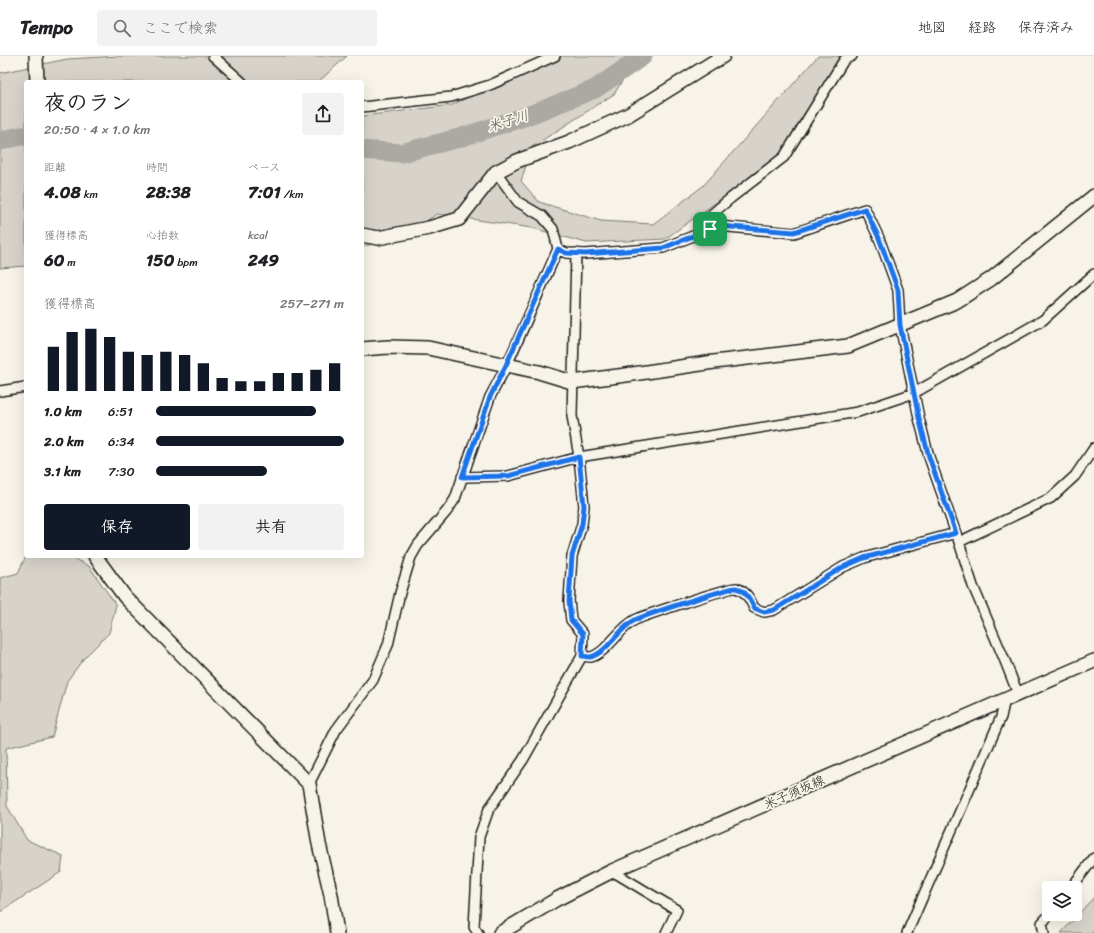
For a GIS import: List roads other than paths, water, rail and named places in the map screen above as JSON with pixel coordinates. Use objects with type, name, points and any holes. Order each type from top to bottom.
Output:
[{"type":"street","points":[[36,56],[37,80]]},
{"type":"street","points":[[213,56],[240,80]]},
{"type":"street","points":[[364,107],[451,97],[490,85],[555,56]]},
{"type":"street","points":[[364,235],[378,238],[429,228],[459,219],[496,172],[517,161],[569,142],[628,115],[724,56]]},
{"type":"street","points":[[710,229],[706,219],[730,198],[784,157],[844,60],[852,56]]},
{"type":"street","points":[[337,933],[331,895],[319,844],[310,784],[336,730],[373,680],[388,645],[400,593],[411,557],[418,545],[447,511],[455,499],[490,397],[558,249],[552,229],[542,216],[518,202],[496,172]]},
{"type":"street","points":[[364,349],[388,347],[428,348],[539,372],[572,382],[714,362],[848,346],[957,301],[991,280],[1094,196]]},
{"type":"street","points":[[558,249],[566,253],[576,253],[663,248],[718,226],[794,232],[865,209],[879,238],[898,290],[900,325],[919,418],[929,457],[973,586],[1006,661],[1018,694]]},
{"type":"street","points":[[478,933],[474,927],[479,837],[489,809],[523,760],[582,656],[583,634],[571,620],[569,601],[572,556],[582,524],[584,506],[579,457],[572,416],[576,253]]},
{"type":"street","points":[[462,477],[508,476],[579,457],[858,412],[914,393],[1043,320],[1094,274]]},
{"type":"street","points":[[0,391],[24,387]]},
{"type":"street","points":[[959,542],[1051,498],[1075,476],[1094,448]]},
{"type":"street","points":[[582,656],[590,657],[600,652],[634,620],[706,596],[734,587],[742,591],[748,597],[754,608],[764,612],[774,610],[843,567],[864,558],[956,533]]},
{"type":"street","points":[[96,558],[125,597],[310,784]]},
{"type":"street","name":"米子須坂線","points":[[500,933],[557,899],[612,871],[1094,661]]},
{"type":"street","points":[[907,933],[1001,717],[1005,700]]},
{"type":"street","points":[[1076,881],[1094,858]]},
{"type":"street","points":[[612,871],[677,910],[666,933]]},
{"type":"street","points":[[1044,921],[1042,923],[1044,933]]},
{"type":"waterway","name":"米子川","points":[[364,150],[401,153],[459,138],[527,116],[595,89],[643,56]]},
{"type":"waterway","name":"米子川","points":[[0,141],[24,136]]}]
